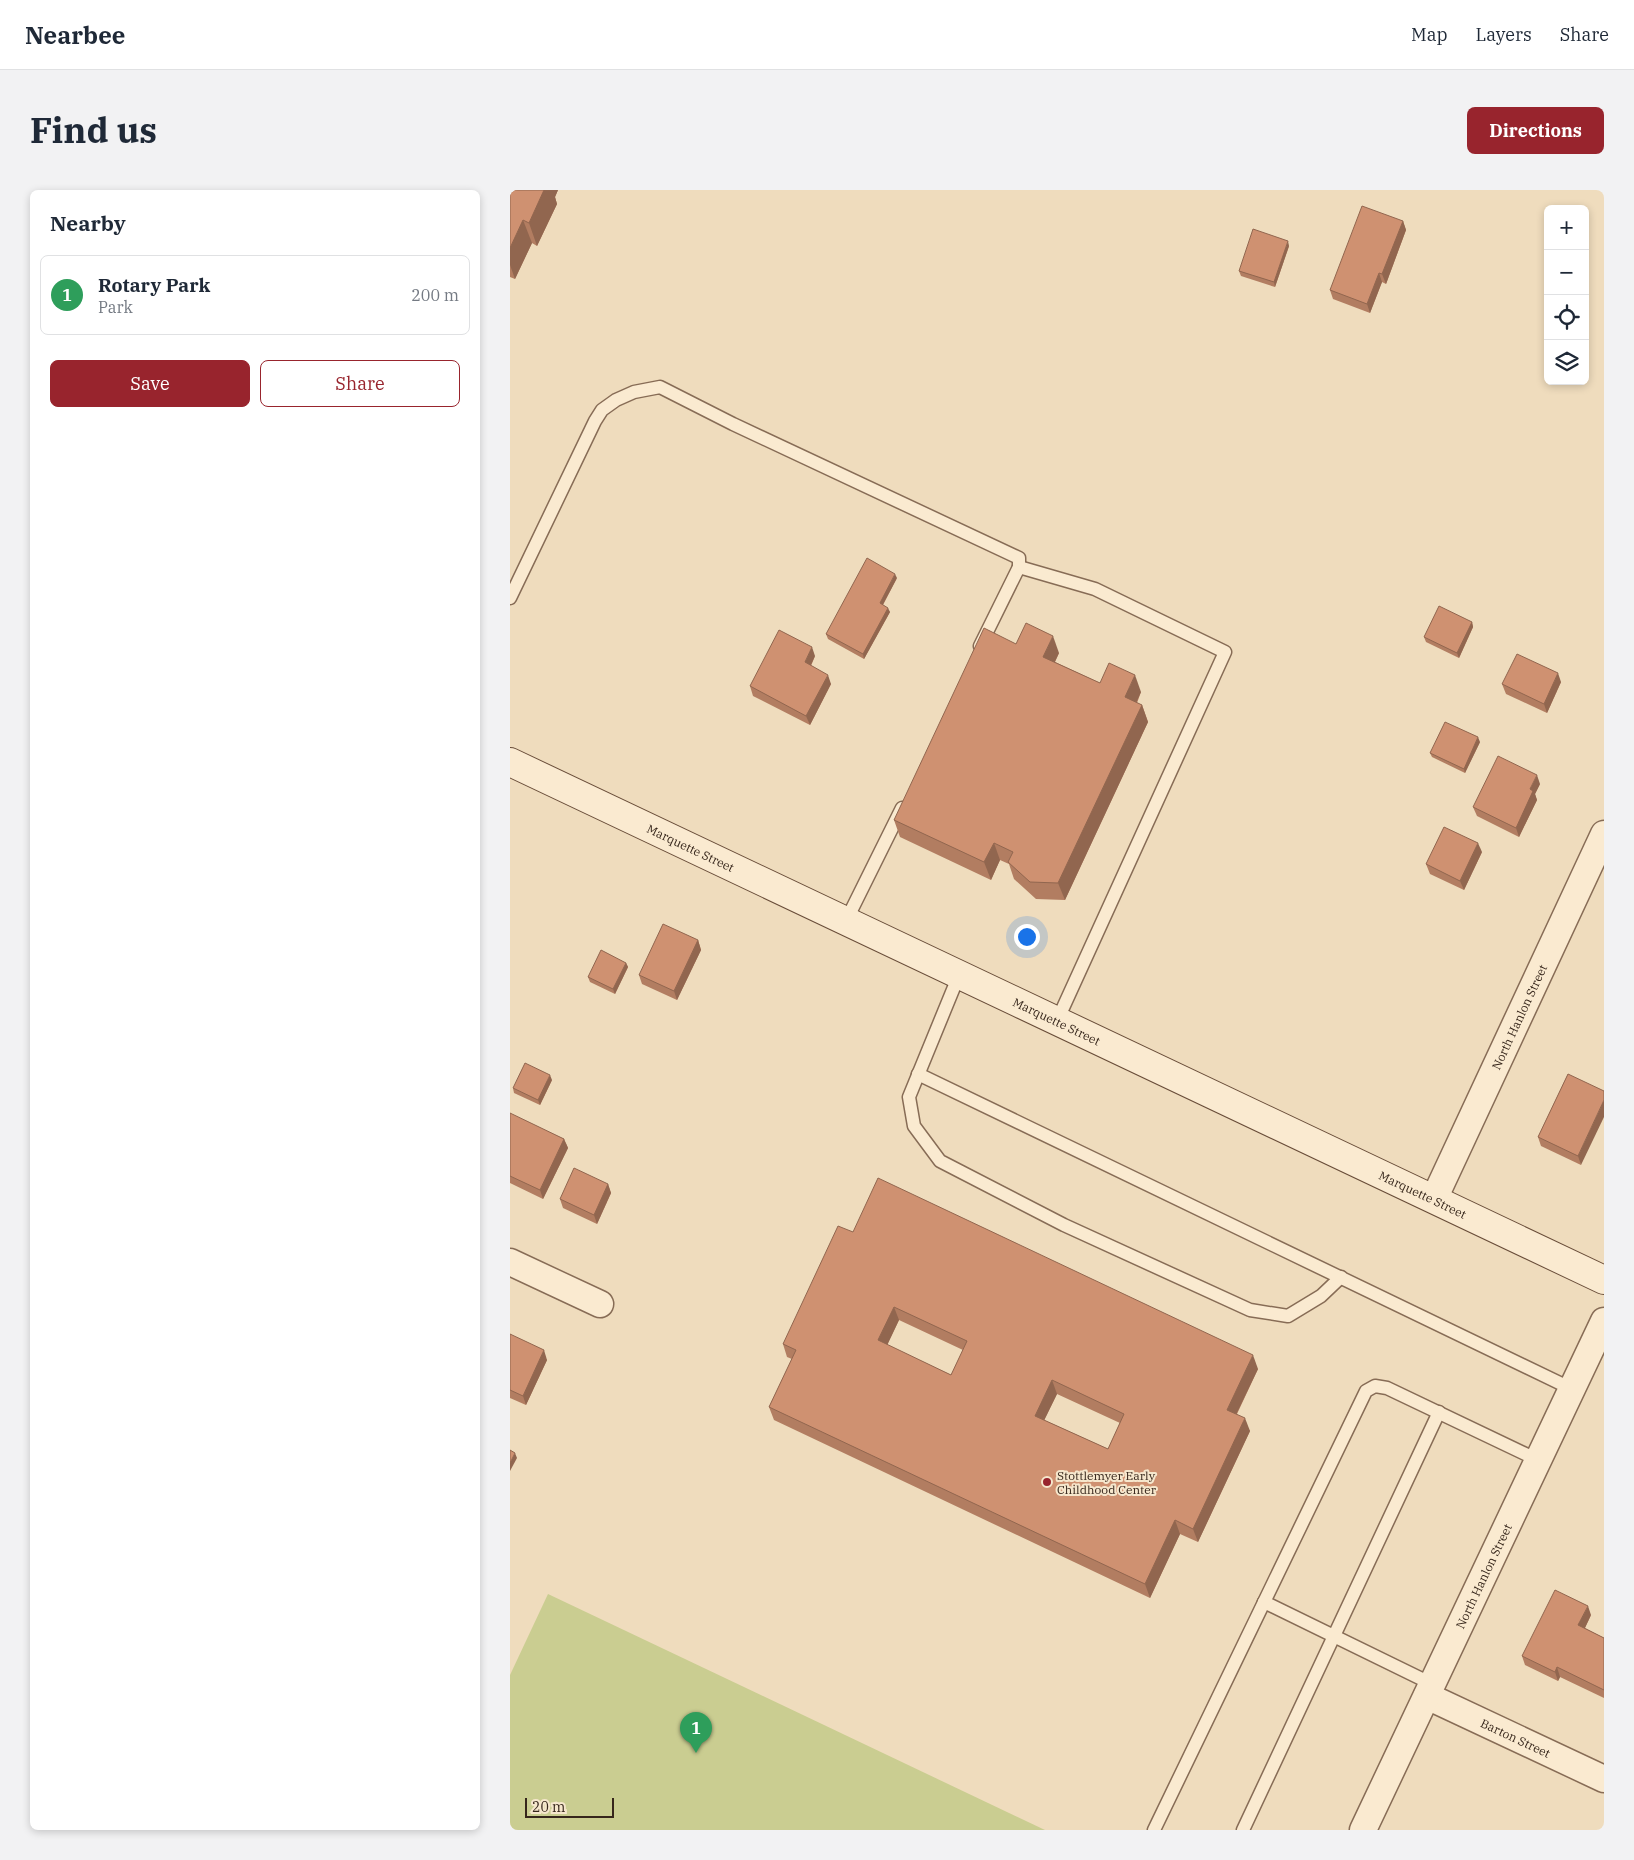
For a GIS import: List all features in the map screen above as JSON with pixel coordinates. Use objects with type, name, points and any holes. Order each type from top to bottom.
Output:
[{"type":"street","name":"Marquette Street","points":[[510,762],[1604,1280]]},
{"type":"street","name":"North Hanlon Street","points":[[1434,1199],[1604,834]]},
{"type":"street","points":[[510,1262],[600,1304]]},
{"type":"street","name":"North Hanlon Street","points":[[1363,1830],[1604,1321]]},
{"type":"street","name":"Barton Street","points":[[1429,1690],[1604,1779]]},
{"type":"lane","points":[[510,598],[594,422],[602,410],[616,400],[634,392],[660,387],[733,424],[1019,558],[1019,567],[975,656]]},
{"type":"lane","points":[[1019,567],[1095,589],[1225,652],[1057,1021]]},
{"type":"lane","points":[[846,921],[905,800]]},
{"type":"lane","points":[[959,975],[909,1097],[914,1126],[940,1160],[1064,1225],[1250,1310],[1288,1316],[1321,1296],[1341,1277]]},
{"type":"lane","points":[[918,1074],[1572,1389]]},
{"type":"lane","points":[[1154,1830],[1366,1392],[1374,1386],[1387,1388],[1538,1460]]},
{"type":"lane","points":[[1243,1830],[1439,1412]]},
{"type":"lane","points":[[1264,1602],[1334,1637],[1429,1690]]},
{"type":"green space","points":[[548,1594],[1045,1830],[510,1830],[510,1675]]},
{"type":"building","points":[[510,190],[544,190],[529,223],[523,220],[510,248]]},
{"type":"building","points":[[1362,206],[1403,221],[1382,274],[1379,273],[1367,304],[1330,290]]},
{"type":"building","points":[[1253,229],[1288,241],[1274,282],[1239,271]]},
{"type":"building","points":[[867,558],[895,574],[880,603],[888,608],[863,654],[826,634]]},
{"type":"building","points":[[1439,606],[1472,622],[1457,653],[1424,637]]},
{"type":"building","points":[[1026,623],[1053,636],[1043,657],[1100,683],[1109,663],[1135,675],[1125,697],[1142,705],[1058,883],[1030,882],[1008,862],[1013,852],[994,843],[984,862],[894,820],[984,628],[1016,644]]},
{"type":"building","points":[[779,630],[812,647],[805,662],[828,675],[806,716],[750,686]]},
{"type":"building","points":[[1517,654],[1558,673],[1544,704],[1502,684]]},
{"type":"building","points":[[1445,722],[1478,737],[1464,769],[1430,753]]},
{"type":"building","points":[[1498,756],[1537,775],[1530,789],[1533,791],[1516,828],[1473,807]]},
{"type":"building","points":[[1444,827],[1478,843],[1460,881],[1426,864]]},
{"type":"building","points":[[663,924],[698,940],[674,991],[639,975]]},
{"type":"building","points":[[601,950],[626,963],[613,989],[588,977]]},
{"type":"building","points":[[525,1063],[550,1075],[538,1100],[513,1088]]},
{"type":"building","points":[[1568,1074],[1604,1091],[1604,1100],[1578,1156],[1538,1137]]},
{"type":"building","points":[[510,1113],[564,1139],[540,1190],[510,1176]]},
{"type":"building","points":[[574,1168],[608,1184],[594,1215],[560,1199]]},
{"type":"building","points":[[878,1178],[1253,1355],[1227,1410],[1245,1418],[1193,1529],[1175,1520],[1145,1584],[769,1407],[796,1350],[783,1344],[838,1226],[853,1232]],"holes":[[[894,1307],[967,1341],[951,1375],[878,1340]],[[1052,1380],[1124,1414],[1108,1449],[1035,1416]]]},
{"type":"building","points":[[510,1334],[544,1350],[523,1396],[510,1390]]},
{"type":"building","points":[[510,1450],[515,1453],[510,1463]]},
{"type":"building","points":[[1555,1590],[1588,1606],[1578,1625],[1604,1638],[1604,1690],[1557,1667],[1555,1672],[1522,1656]]},
{"type":"place","name":"Stottlemyer Early Childhood Center","points":[[1047,1482]]},
{"type":"place","name":"Rotary Park","points":[[696,1753]]}]
